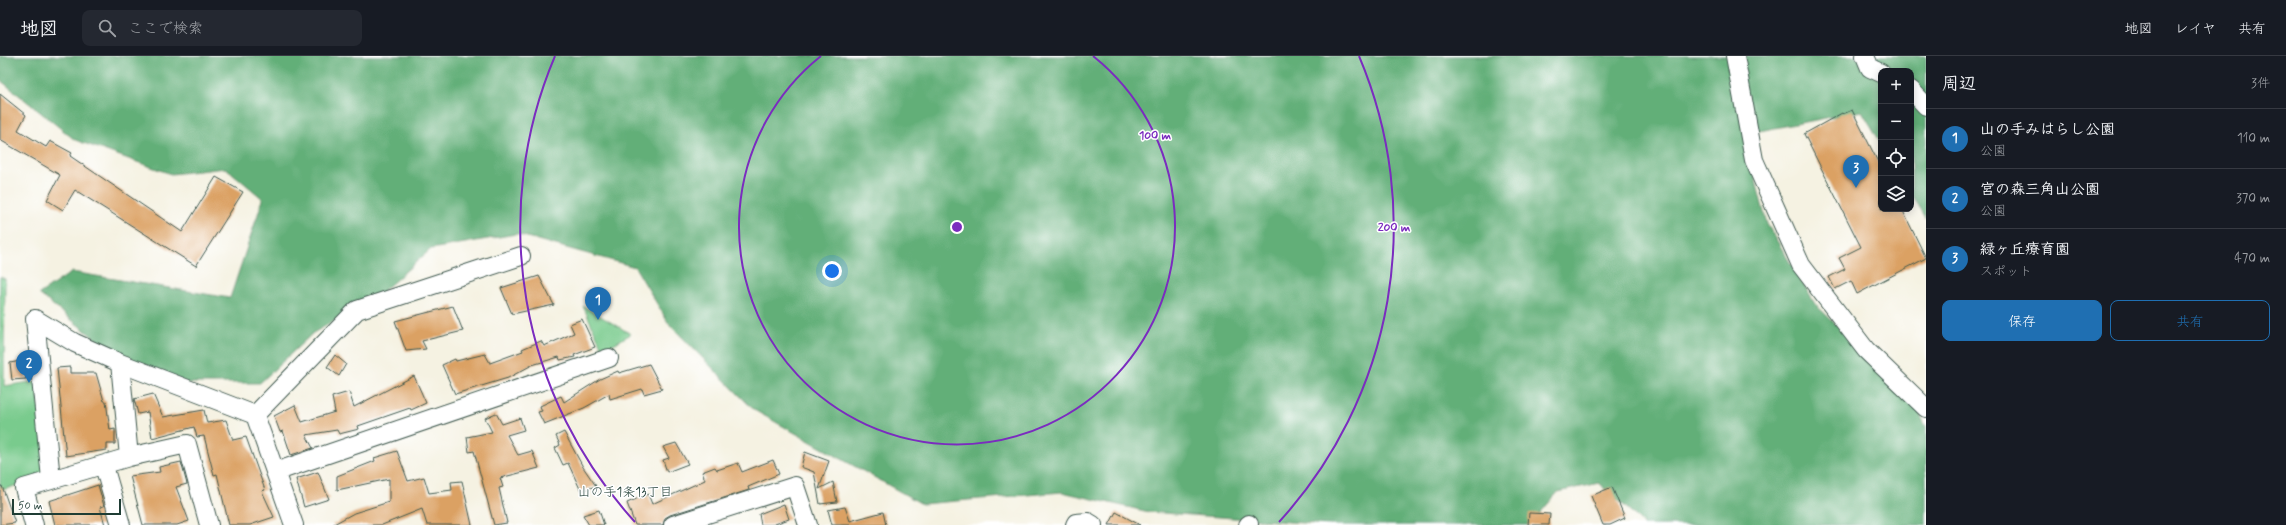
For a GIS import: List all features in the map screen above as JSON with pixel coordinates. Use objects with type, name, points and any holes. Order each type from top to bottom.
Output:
[{"type":"street","points":[[1735,56],[1754,160],[1801,265],[1866,350],[1926,408]]},
{"type":"street","points":[[1865,56],[1870,68],[1878,72]]},
{"type":"street","points":[[1914,93],[1926,106]]},
{"type":"street","points":[[255,415],[357,310],[522,256]]},
{"type":"street","points":[[51,479],[35,319],[75,343],[120,363],[255,415],[294,525]]},
{"type":"street","points":[[275,472],[608,358]]},
{"type":"street","points":[[120,363],[129,457]]},
{"type":"street","points":[[34,525],[24,488],[51,479],[104,466],[129,457],[187,444],[209,525]]},
{"type":"street","points":[[104,466],[121,525]]},
{"type":"street","points":[[673,525],[712,519],[795,486],[808,525]]},
{"type":"street","points":[[1074,525],[1076,523],[1088,522],[1093,525]]},
{"type":"green space","points":[[0,56],[1926,56],[1926,218],[1914,198],[1914,68],[1878,68],[1878,138],[1862,111],[1744,134],[1767,224],[1815,304],[1849,337],[1908,388],[1926,427],[1926,525],[1643,525],[1640,520],[1599,483],[1558,492],[1530,525],[1331,525],[1149,512],[1062,492],[922,504],[754,410],[669,324],[635,267],[516,234],[431,249],[374,299],[313,333],[260,383],[187,383],[113,353],[39,294],[72,272],[230,298],[263,199],[226,168],[171,174],[75,140],[0,80]]},
{"type":"green space","points":[[0,277],[5,279],[4,386],[37,381],[47,475],[0,491]]},
{"type":"green space","points":[[583,306],[631,334],[603,350]]},
{"type":"building","points":[[0,94],[26,115],[18,130],[46,147],[50,141],[72,153],[70,156],[182,232],[216,177],[243,192],[196,266],[75,190],[63,210],[47,200],[60,175],[0,140]]},
{"type":"building","points":[[1852,110],[1878,162],[1878,212],[1903,212],[1926,258],[1857,294],[1851,281],[1835,289],[1829,277],[1845,269],[1839,258],[1861,247],[1804,134],[1842,113],[1843,114]]},
{"type":"building","points":[[539,276],[554,305],[512,314],[501,288]]},
{"type":"building","points":[[453,306],[463,331],[422,341],[426,349],[406,351],[395,321]]},
{"type":"building","points":[[582,319],[595,347],[574,355],[575,357],[560,360],[559,357],[532,365],[508,378],[455,394],[442,365],[455,359],[456,361],[485,354],[490,363],[523,351],[522,349],[541,341],[544,346],[574,333],[570,324]]},
{"type":"building","points":[[335,355],[346,364],[339,376],[327,367]]},
{"type":"building","points":[[26,360],[26,379],[12,380],[10,363]]},
{"type":"building","points":[[649,364],[662,389],[644,394],[642,389],[610,399],[609,394],[584,408],[544,424],[538,412],[542,411],[540,406],[561,396],[564,402],[600,379],[618,371],[619,373]]},
{"type":"building","points":[[70,367],[70,373],[96,373],[104,401],[106,401],[110,430],[115,429],[115,444],[107,444],[107,450],[66,456],[57,368]]},
{"type":"building","points":[[414,376],[426,403],[411,410],[410,408],[358,426],[359,429],[339,434],[337,430],[306,435],[313,448],[291,455],[283,431],[280,432],[274,416],[295,405],[302,422],[335,412],[332,397],[349,392],[354,407]]},
{"type":"building","points":[[153,394],[163,417],[204,410],[207,423],[226,420],[233,440],[246,437],[265,490],[262,491],[274,517],[250,525],[229,525],[217,474],[214,475],[204,436],[197,437],[194,427],[152,438],[148,412],[138,414],[134,399]]},
{"type":"building","points":[[496,413],[502,424],[520,418],[524,430],[507,435],[518,455],[532,451],[539,468],[500,478],[503,487],[499,488],[507,523],[494,525],[474,451],[469,452],[467,437],[492,432],[485,418]]},
{"type":"building","points":[[564,432],[583,467],[596,486],[581,491],[568,463],[563,465],[555,448],[560,445],[556,436]]},
{"type":"building","points":[[676,443],[688,464],[667,472],[663,460],[669,458],[663,447]]},
{"type":"building","points":[[397,451],[408,481],[424,477],[429,493],[452,490],[451,482],[462,481],[472,525],[427,525],[422,509],[382,525],[332,525],[354,513],[389,502],[389,479],[337,490],[337,476],[375,461],[374,458]]},
{"type":"building","points":[[805,452],[829,461],[819,489],[833,482],[837,502],[820,504],[814,472],[801,467]]},
{"type":"building","points":[[773,460],[779,474],[748,487],[749,490],[670,515],[665,518],[663,525],[635,525],[627,503],[648,494],[652,504],[705,480],[702,472],[715,467],[717,470],[738,463],[742,472]]},
{"type":"building","points":[[181,462],[187,484],[176,487],[189,521],[177,525],[143,525],[130,476],[160,472],[159,467]]},
{"type":"building","points":[[318,472],[329,499],[304,507],[296,479]]},
{"type":"building","points":[[98,485],[104,506],[100,507],[105,525],[55,525],[49,501]]},
{"type":"building","points":[[0,486],[2,486],[15,523],[0,525]]},
{"type":"building","points":[[1612,487],[1625,518],[1610,525],[1603,525],[1591,496]]},
{"type":"building","points":[[784,504],[789,519],[772,525],[761,525],[759,514]]},
{"type":"building","points":[[845,507],[850,521],[883,512],[886,525],[832,525],[828,510]]},
{"type":"building","points":[[599,510],[604,525],[589,525],[583,515]]},
{"type":"building","points":[[1116,512],[1140,525],[1109,525]]},
{"type":"building","points":[[1529,513],[1550,514],[1549,525],[1528,525]]},
{"type":"place","name":"緑ヶ丘療育園","points":[[1856,188]]},
{"type":"place","name":"山の手みはらし公園","points":[[598,320]]},
{"type":"place","name":"宮の森三角山公園","points":[[29,383]]},
{"type":"district","name":"山の手1条13丁目","points":[[625,491]]}]
